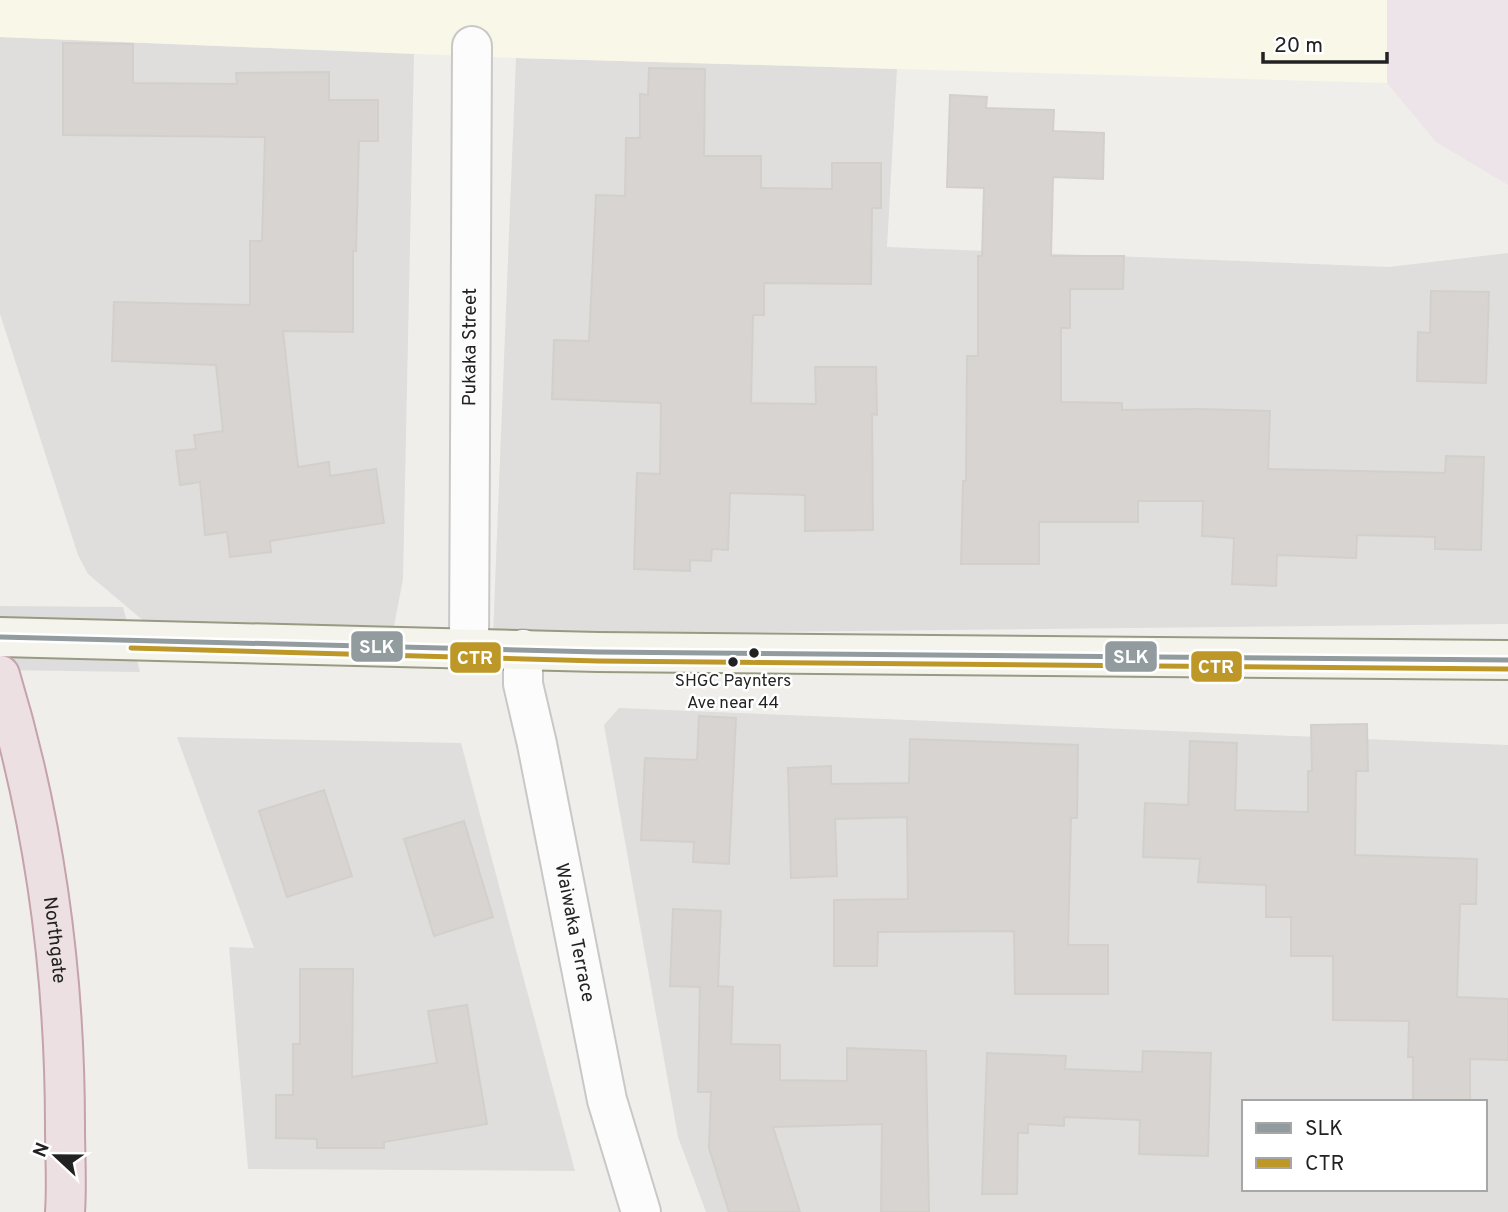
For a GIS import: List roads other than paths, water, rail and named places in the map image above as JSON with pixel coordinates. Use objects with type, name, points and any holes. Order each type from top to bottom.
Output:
[{"type":"highway","name":"Northgate","points":[[0,675],[15,724],[39,843],[57,960],[65,1079],[65,1212]]},
{"type":"street","name":"Pukaka Street","points":[[469,648],[471,46]]},
{"type":"street","points":[[0,637],[611,652],[1508,660]]},
{"type":"street","name":"Waiwaka Terrace","points":[[523,649],[523,684],[540,757],[607,1100],[641,1212]]},
{"type":"place","name":"SHGC Paynters Ave near 44","points":[[733,662]]}]
